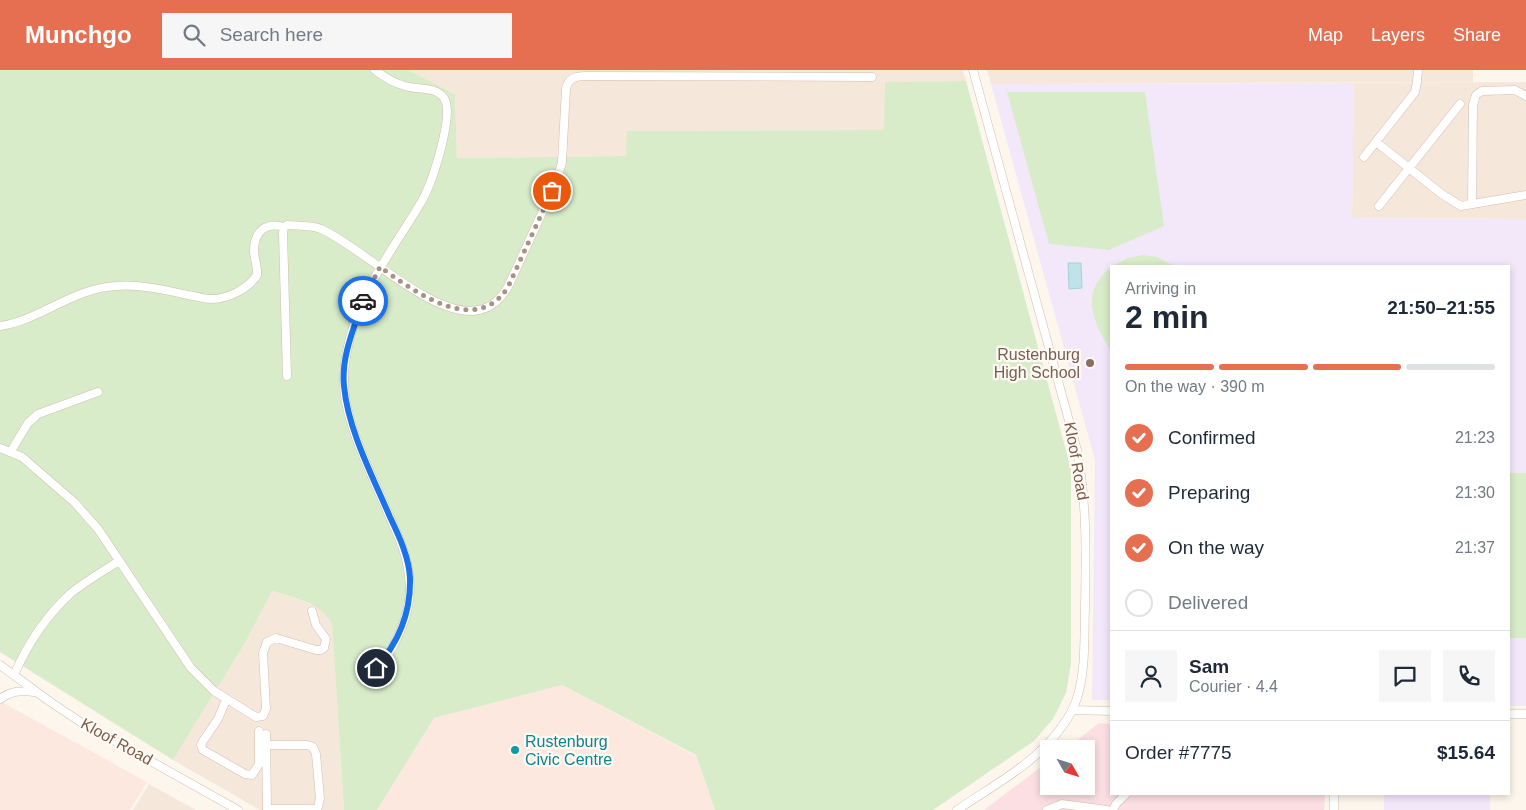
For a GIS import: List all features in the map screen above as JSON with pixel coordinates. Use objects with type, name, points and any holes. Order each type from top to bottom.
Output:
[{"type":"street","points":[[366,680],[387,656],[398,636],[406,616],[410,578],[402,545],[353,426],[346,403],[343,373],[352,331],[364,298],[380,267],[423,198],[437,162],[445,132],[447,113],[444,98],[440,94],[434,91],[404,86],[375,70]]},
{"type":"street","name":"Kloof Road","points":[[958,810],[1020,768],[1037,754],[1063,726],[1072,710],[1080,684],[1085,623],[1085,514],[1083,478],[1068,416],[973,70]]},
{"type":"street","points":[[1364,157],[1415,92],[1418,82],[1418,70]]},
{"type":"street","points":[[0,326],[16,322],[94,290],[115,286],[140,287],[208,299],[229,295],[246,287],[257,275],[254,251],[256,238],[261,230],[270,225],[320,229],[431,300],[468,310],[478,310],[488,307],[503,296],[557,180],[564,150],[566,89],[570,80],[579,76],[707,74],[872,77]]},
{"type":"street","points":[[1472,204],[1473,104],[1476,95],[1482,91],[1515,90],[1526,96]]},
{"type":"street","points":[[1379,206],[1460,104]]},
{"type":"street","points":[[1376,142],[1457,205],[1464,206],[1526,195]]},
{"type":"street","points":[[284,227],[287,376]]},
{"type":"street","points":[[11,451],[28,423],[38,414],[98,392]]},
{"type":"street","points":[[0,448],[22,457],[74,502],[98,528],[191,668],[214,692],[256,717],[263,716],[266,709],[264,646],[272,638],[276,638],[316,650],[324,648],[326,639],[316,624],[312,611]]},
{"type":"street","points":[[14,675],[26,648],[58,606],[72,593],[120,561]]},
{"type":"street","name":"Kloof Road","points":[[0,666],[79,721],[238,810]]},
{"type":"street","points":[[0,699],[17,691],[36,692]]},
{"type":"street","points":[[226,700],[218,719],[203,741],[201,748],[245,774],[252,775],[259,764],[263,732],[266,745],[267,809],[315,809],[318,807],[320,798],[316,754],[313,747],[307,745],[266,745]]},
{"type":"street","points":[[1072,710],[1110,711]]},
{"type":"street","points":[[1510,714],[1526,714]]},
{"type":"street","points":[[1113,810],[1125,795]]},
{"type":"street","points":[[1334,795],[1334,810]]},
{"type":"street","points":[[1047,810],[1062,804],[1106,810]]},
{"type":"shaded area","points":[[408,70],[963,70],[966,81],[885,82],[885,130],[627,131],[627,156],[457,158],[455,94]]},
{"type":"shaded area","points":[[987,70],[1473,70],[1473,82],[991,84]]},
{"type":"shaded area","points":[[1526,82],[1526,219],[1352,218],[1354,83]]},
{"type":"shaded area","name":"Rustenburg High School","points":[[1354,83],[1352,218],[1526,219],[1526,706],[1510,706],[1510,265],[1110,265],[1110,700],[1092,700],[1095,460],[991,84]]},
{"type":"shaded area","points":[[272,591],[301,600],[320,609],[328,616],[332,624],[344,810],[260,810],[173,760],[245,643]]},
{"type":"shaded area","name":"Rustenburg Civic Centre","points":[[562,685],[696,756],[715,810],[377,810],[434,718]]},
{"type":"shaded area","points":[[0,701],[147,782],[130,810],[0,810]]},
{"type":"shaded area","points":[[1099,723],[1110,724],[1110,795],[1325,795],[1324,810],[984,810],[1040,768],[1040,795],[1095,795],[1095,740],[1077,740]]},
{"type":"shaded area","points":[[149,784],[196,810],[133,810]]},
{"type":"shaded area","points":[[1384,795],[1490,795],[1490,810],[1384,810]]},
{"type":"green space","points":[[0,70],[408,70],[455,94],[457,158],[626,156],[627,131],[884,130],[885,82],[966,81],[1071,469],[1071,663],[1066,693],[1053,719],[1034,741],[933,810],[715,810],[696,755],[562,685],[434,718],[377,810],[344,810],[332,624],[314,606],[272,591],[245,643],[173,760],[0,652]]},
{"type":"green space","points":[[1007,92],[1145,92],[1164,226],[1109,250],[1049,244]]},
{"type":"green space","points":[[1142,255],[1157,257],[1172,265],[1114,265],[1128,258]]},
{"type":"green space","points":[[1110,268],[1110,349],[1099,329],[1092,308],[1092,297],[1101,277]]},
{"type":"green space","points":[[1510,473],[1526,473],[1526,638],[1510,638]]},
{"type":"water","points":[[1068,263],[1081,263],[1082,288],[1069,289]]},
{"type":"way so far","points":[[363,301],[380,267],[431,300],[455,308],[478,310],[495,303],[503,296],[508,287],[552,191]]},
{"type":"place","name":"Rustenburg High School","points":[[1090,363]]},
{"type":"place","name":"Rustenburg Civic Centre","points":[[515,750]]},
{"type":"route","points":[[363,301],[352,331],[343,373],[346,403],[364,456],[402,545],[410,578],[406,616],[387,656],[376,668]]}]
